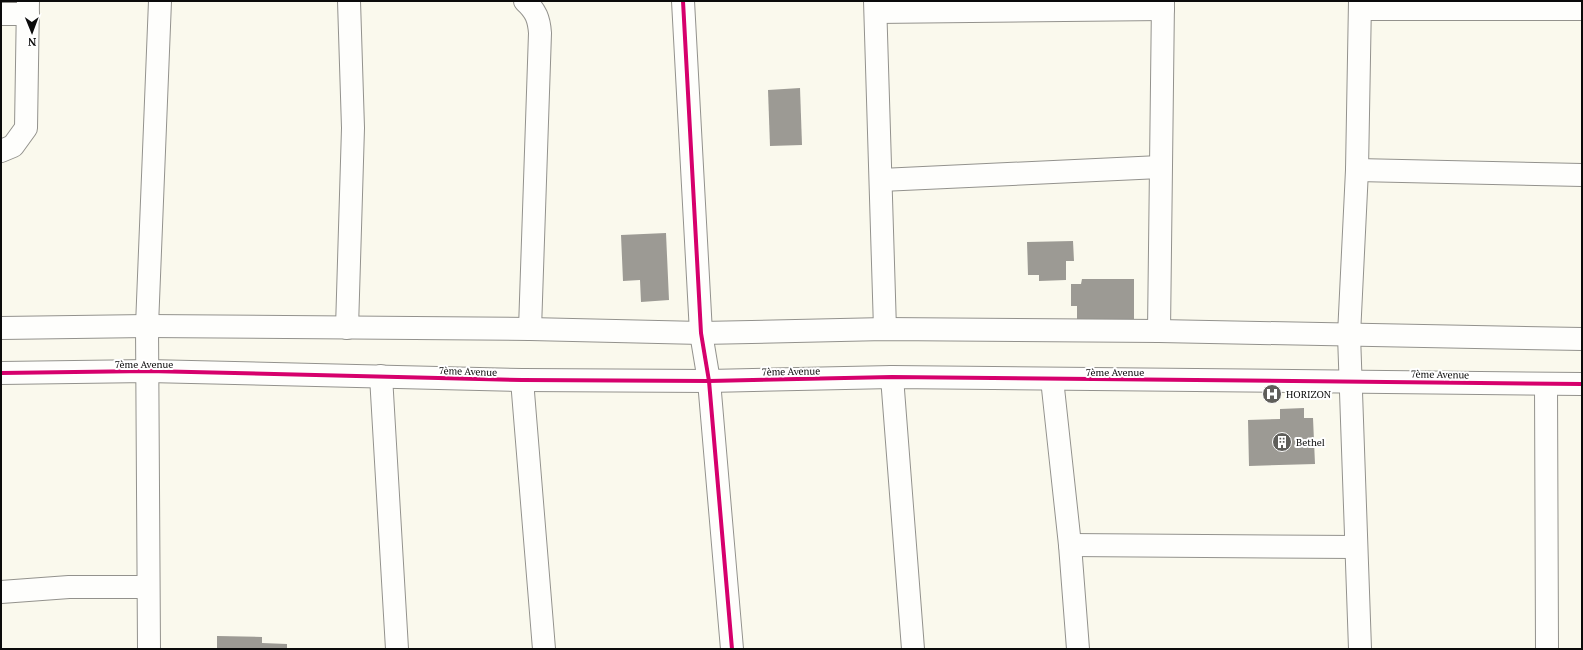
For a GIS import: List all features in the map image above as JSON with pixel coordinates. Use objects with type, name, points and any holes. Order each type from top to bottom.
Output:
[{"type":"street","points":[[149,649],[148,326],[160,1]]},
{"type":"street","points":[[347,328],[353,128],[349,1]]},
{"type":"street","points":[[525,1],[533,8],[539,19],[540,33],[530,329]]},
{"type":"street","points":[[684,1],[702,332],[708,381],[732,649]]},
{"type":"street","points":[[885,329],[876,6],[1163,5],[1159,331]]},
{"type":"street","points":[[1360,649],[1352,380],[1349,335],[1356,170],[1360,5],[1582,9]]},
{"type":"street","points":[[1,14],[28,8],[26,128],[13,146],[1,151]]},
{"type":"street","points":[[881,180],[1160,167]]},
{"type":"street","points":[[1356,170],[1582,175]]},
{"type":"street","points":[[1,328],[148,326],[702,332],[885,329],[1159,331],[1582,339]]},
{"type":"street","name":"7ème Avenue","points":[[1,373],[148,371],[522,380],[708,381],[892,377],[1352,380],[1582,384]]},
{"type":"street","points":[[381,376],[397,649]]},
{"type":"street","points":[[892,377],[913,649]]},
{"type":"street","points":[[1052,379],[1070,546],[1078,649]]},
{"type":"street","points":[[522,380],[544,649]]},
{"type":"street","points":[[1546,384],[1548,649]]},
{"type":"street","points":[[1070,546],[1356,547]]},
{"type":"street","points":[[1,592],[69,587],[148,588]]},
{"type":"building","points":[[800,88],[802,145],[770,146],[768,90]]},
{"type":"building","points":[[666,233],[669,300],[641,302],[640,280],[623,281],[621,235]]},
{"type":"building","points":[[1073,241],[1074,261],[1066,261],[1066,280],[1039,281],[1039,275],[1028,275],[1027,242]]},
{"type":"building","points":[[1082,279],[1134,279],[1134,319],[1108,319],[1108,325],[1077,325],[1077,306],[1071,306],[1071,284],[1081,284]]},
{"type":"building","name":"Bethel","points":[[1304,408],[1304,418],[1313,418],[1315,464],[1249,466],[1248,420],[1280,419],[1280,409]]},
{"type":"building","points":[[217,636],[262,637],[262,643],[287,644],[287,649],[217,649]]},
{"type":"cycle path","points":[[683,1],[701,333],[709,381],[732,649]]},
{"type":"cycle path","points":[[1,373],[148,371],[522,380],[709,381],[892,377],[1582,384]]},
{"type":"place","name":"HORIZON","points":[[1272,394]]},
{"type":"place","name":"Bethel","points":[[1282,442]]}]
